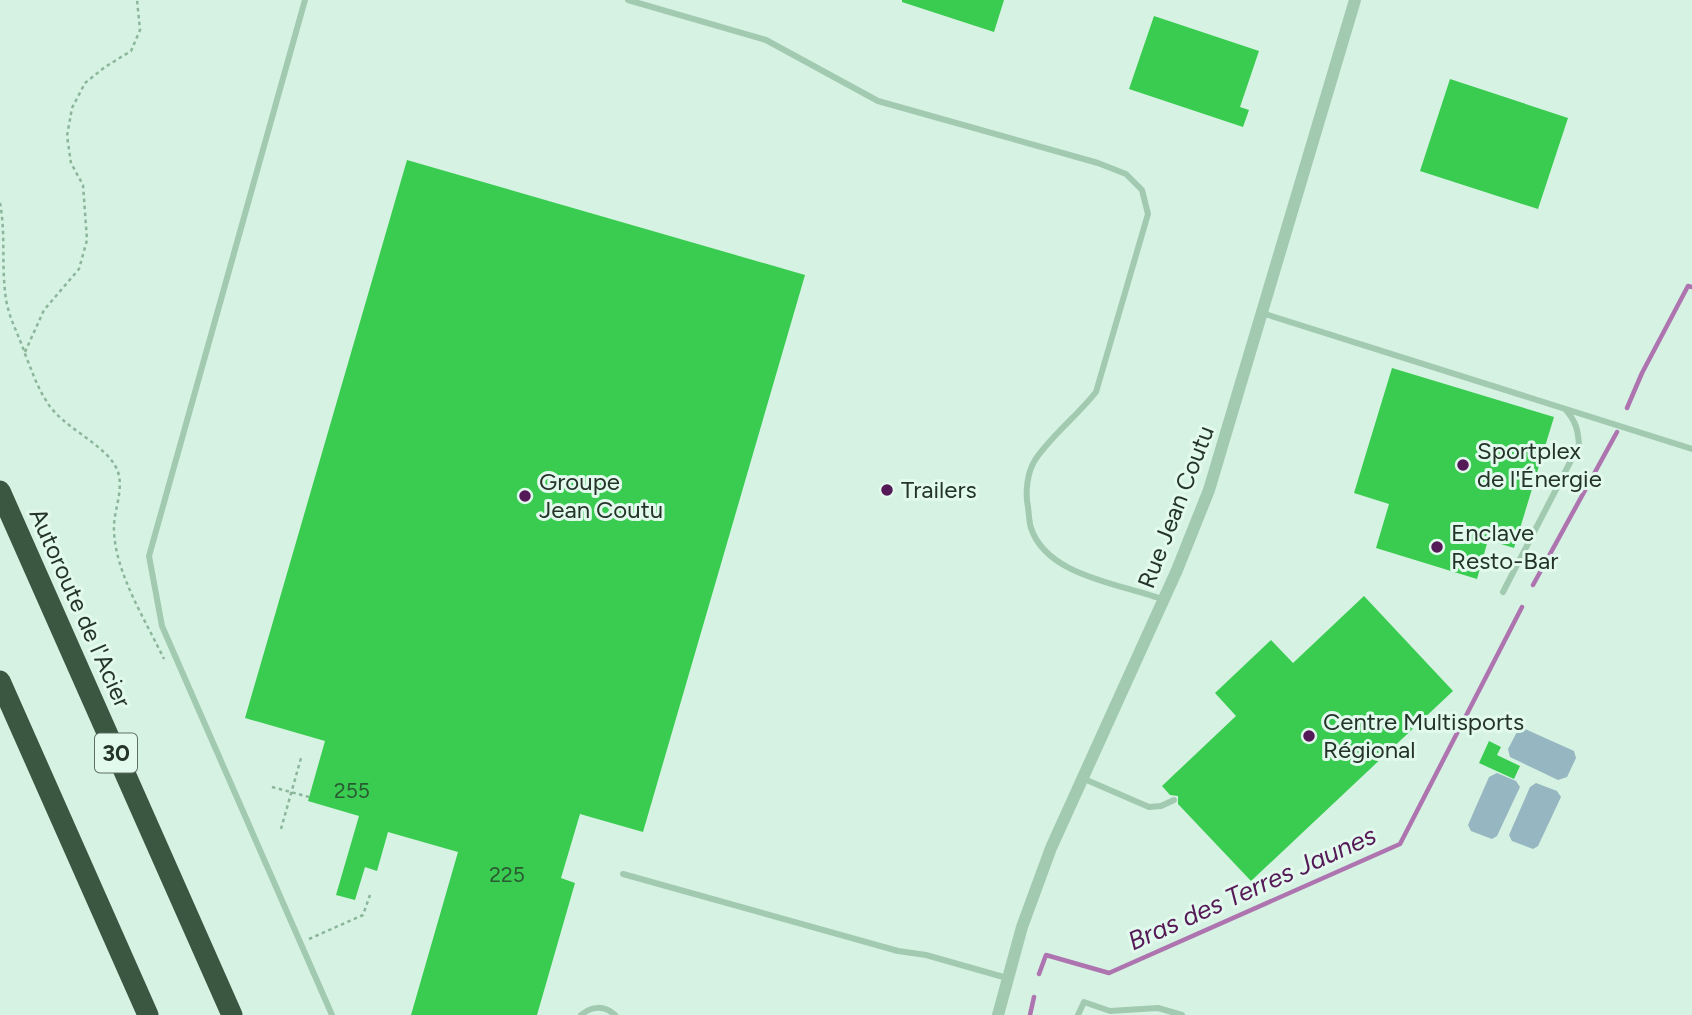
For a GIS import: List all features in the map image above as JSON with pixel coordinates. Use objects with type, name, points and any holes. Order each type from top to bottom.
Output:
[{"type":"highway","name":"Autoroute de l'Acier","points":[[0,491],[232,1015]]},
{"type":"highway","points":[[0,681],[148,1015]]},
{"type":"street","name":"Rue Jean Coutu","points":[[998,1015],[1039,878],[1164,600],[1209,490],[1355,0]]},
{"type":"lane","points":[[304,0],[149,556],[162,626],[332,1015]]},
{"type":"lane","points":[[628,0],[766,40],[878,101],[1098,163],[1126,174],[1142,190],[1148,214],[1096,392],[1080,412],[1053,437],[1033,463],[1025,494],[1032,530],[1047,554],[1072,570],[1164,600]]},
{"type":"lane","points":[[1262,313],[1692,449]]},
{"type":"lane","points":[[1503,592],[1579,445],[1578,428],[1573,417],[1564,408]]},
{"type":"lane","points":[[1082,778],[1149,807],[1161,806],[1174,800]]},
{"type":"lane","points":[[623,874],[887,948],[926,955],[1007,978]]},
{"type":"lane","points":[[1078,1015],[1084,1002],[1110,1011],[1158,1008],[1182,1015]]},
{"type":"lane","points":[[581,1015],[596,1007],[615,1015]]},
{"type":"path","points":[[0,203],[4,225],[6,299],[15,331],[25,352],[44,310],[79,269],[87,240],[83,185],[71,163],[67,136],[72,108],[85,83],[131,51],[140,30],[137,0]]},
{"type":"path","points":[[281,829],[301,758]]},
{"type":"path","points":[[272,787],[309,797]]},
{"type":"shaded area","points":[[1523,728],[1574,751],[1576,758],[1567,777],[1558,780],[1510,757],[1508,749],[1518,730]]},
{"type":"shaded area","points":[[1497,773],[1516,781],[1520,787],[1497,836],[1492,839],[1471,831],[1468,825],[1489,777]]},
{"type":"shaded area","points":[[1536,783],[1557,791],[1561,797],[1538,846],[1533,849],[1512,841],[1509,835],[1530,787]]},
{"type":"building","points":[[902,0],[1004,0],[994,32]]},
{"type":"building","points":[[1154,16],[1259,51],[1240,107],[1249,110],[1243,127],[1129,89]]},
{"type":"building","points":[[1450,79],[1568,118],[1538,209],[1420,171]]},
{"type":"building","name":"Groupe Jean Coutu","points":[[407,160],[805,275],[643,832],[580,814],[561,878],[575,883],[537,1015],[411,1015],[458,852],[388,832],[377,871],[365,867],[355,900],[336,895],[359,816],[308,801],[325,741],[245,718]]},
{"type":"building","points":[[1392,368],[1554,417],[1514,548],[1488,540],[1477,579],[1376,548],[1389,504],[1354,493]]},
{"type":"building","points":[[1364,596],[1453,691],[1251,881],[1178,804],[1178,796],[1170,795],[1162,786],[1236,716],[1215,693],[1271,640],[1293,663]]},
{"type":"building","points":[[1489,741],[1501,747],[1497,755],[1520,766],[1514,779],[1479,763]]},
{"type":"waterway","name":"Bras des Terres Jaunes","points":[[1627,408],[1642,373],[1688,286],[1692,287]]},
{"type":"waterway","name":"Bras des Terres Jaunes","points":[[1533,585],[1617,432]]},
{"type":"waterway","name":"Bras des Terres Jaunes","points":[[1039,974],[1046,955],[1109,973],[1400,844],[1522,607]]},
{"type":"waterway","name":"Bras des Terres Jaunes","points":[[1030,1015],[1034,997]]},
{"type":"place","name":"Sportplex de l'Énergie","points":[[1463,465]]},
{"type":"place","name":"Trailers","points":[[887,490]]},
{"type":"place","name":"Groupe Jean Coutu","points":[[525,496]]},
{"type":"place","name":"Enclave Resto-Bar","points":[[1437,547]]},
{"type":"place","name":"Centre Multisports Régional","points":[[1309,736]]}]
